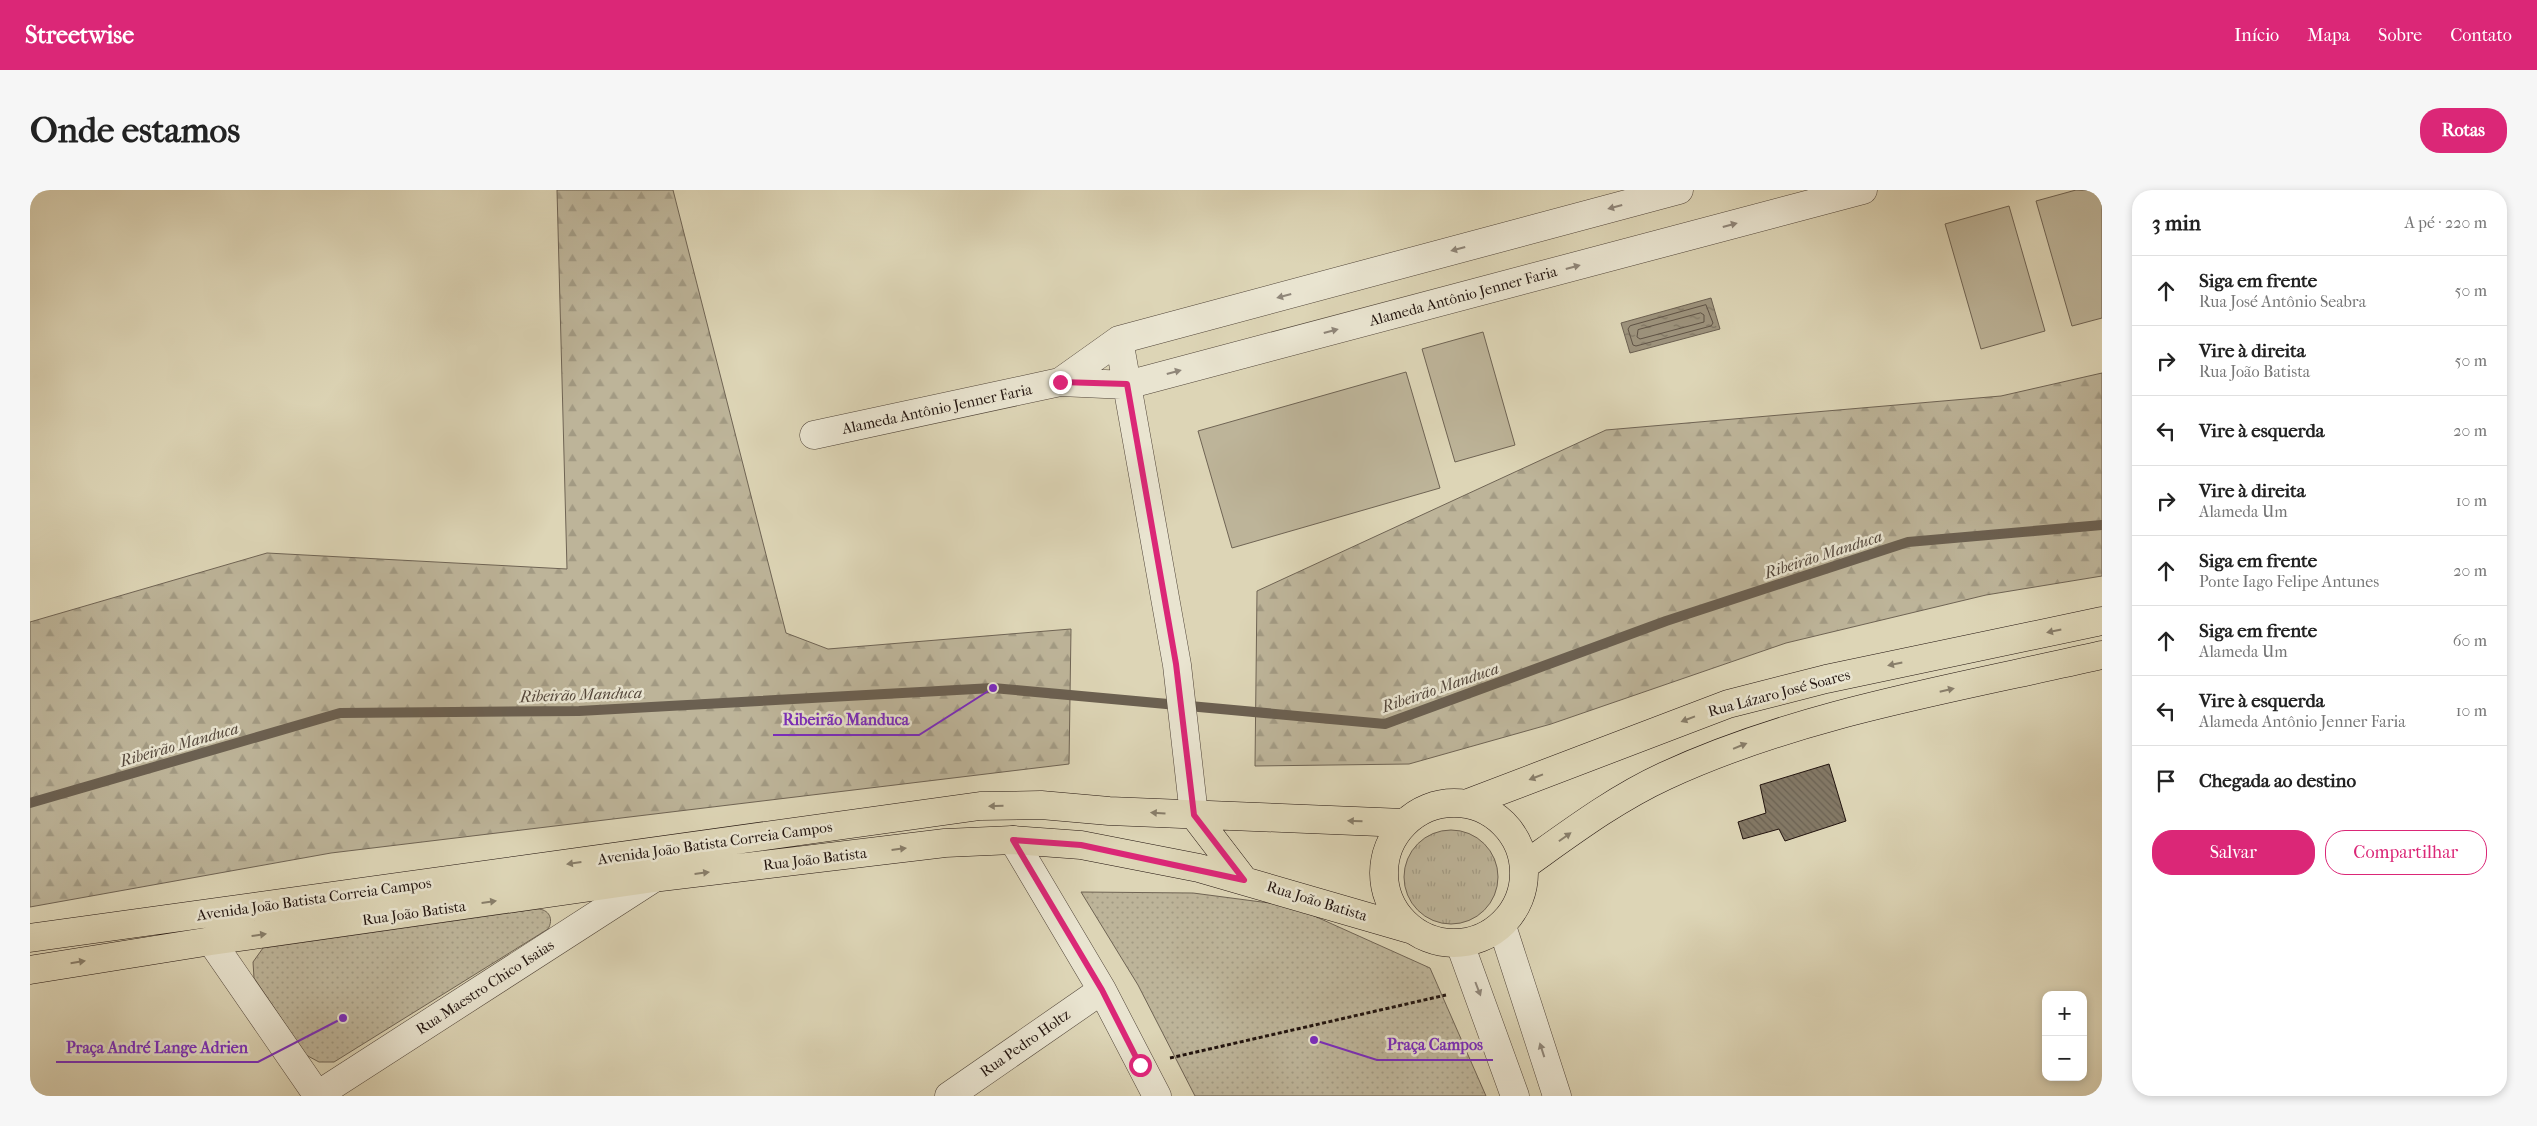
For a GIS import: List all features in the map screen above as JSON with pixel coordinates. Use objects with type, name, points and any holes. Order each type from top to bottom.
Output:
[{"type":"main road","name":"Rua Lázaro José Soares","points":[[1468,803],[1728,704],[1826,679],[2102,621]]},
{"type":"main road","points":[[1525,865],[1590,819],[1665,776],[1752,741],[1861,710],[2102,655]]},
{"type":"main road","points":[[1445,802],[1468,803],[1489,811],[1506,824],[1519,843],[1525,865],[1524,887],[1516,908],[1502,926],[1483,937],[1460,944],[1435,941],[1413,930],[1396,913],[1385,891],[1383,866],[1390,843],[1404,823],[1424,808],[1445,802]]},
{"type":"main road","name":"Avenida João Batista Correia Campos","points":[[30,938],[980,806],[1041,805],[1194,815],[1404,823]]},
{"type":"main road","points":[[1194,815],[1244,880]]},
{"type":"main road","name":"Rua João Batista","points":[[211,941],[654,878],[945,844],[1013,840],[1081,845],[1244,880],[1413,930]]},
{"type":"main road","name":"Avenida João Batista Correia Campos","points":[[30,970],[211,941]]},
{"type":"street","name":"Alameda Antônio Jenner Faria","points":[[1060,382],[1119,340],[1679,190]]},
{"type":"street","name":"Alameda Antônio Jenner Faria","points":[[814,435],[1060,382],[1127,384],[1863,190]]},
{"type":"street","points":[[1119,340],[1176,664],[1194,815]]},
{"type":"street","points":[[1013,840],[1102,990],[1157,1096]]},
{"type":"street","name":"Rua Maestro Chico Isaias","points":[[317,1096],[654,878]]},
{"type":"street","points":[[1502,926],[1557,1096]]},
{"type":"street","points":[[211,941],[317,1096]]},
{"type":"street","points":[[1460,944],[1478,988],[1515,1096]]},
{"type":"street","name":"Rua Pedro Holtz","points":[[948,1096],[1102,990]]},
{"type":"path","points":[[1140,1065],[1478,988]]},
{"type":"green space","points":[[557,190],[673,190],[786,633],[828,649],[1071,629],[1069,764],[331,853],[30,907],[30,622],[267,553],[567,569]]},
{"type":"green space","points":[[2076,190],[2102,191],[2102,318],[2072,326],[2036,201]]},
{"type":"green space","points":[[2009,206],[2045,331],[1981,349],[1945,224]]},
{"type":"green space","points":[[1483,332],[1515,445],[1455,462],[1422,349]]},
{"type":"green space","points":[[1406,372],[1440,488],[1232,548],[1198,431]]},
{"type":"green space","points":[[2102,373],[2102,576],[1986,595],[1786,643],[1551,724],[1409,764],[1255,766],[1257,591],[1606,430],[2001,396]]},
{"type":"green space","points":[[1451,830],[1469,833],[1484,844],[1495,859],[1498,877],[1495,895],[1484,910],[1469,921],[1451,924],[1433,921],[1418,910],[1407,895],[1404,877],[1407,859],[1418,844],[1433,833]]},
{"type":"green space","points":[[1081,892],[1193,893],[1292,906],[1430,968],[1486,1096],[1195,1096],[1138,985]]},
{"type":"green space","points":[[537,909],[545,911],[549,915],[550,925],[548,929],[334,1062],[319,1062],[306,1055],[254,978],[253,962],[263,948]]},
{"type":"water","points":[[1711,298],[1720,329],[1630,353],[1621,323]]},
{"type":"building","points":[[1829,764],[1846,821],[1785,841],[1779,829],[1743,839],[1738,822],[1766,813],[1760,785]]},
{"type":"waterway","name":"Ribeirão Manduca","points":[[30,803],[340,713],[579,711],[993,688],[1385,724],[1666,621],[1908,542],[2102,525]]},
{"type":"place","name":"Ribeirão Manduca","points":[[993,688]]},
{"type":"place","name":"Praça André Lange Adrien","points":[[343,1018]]},
{"type":"place","name":"Praça Campos","points":[[1314,1040]]},
{"type":"route","points":[[1060,382],[1127,384],[1176,664],[1194,815],[1244,880],[1199,868],[1081,845],[1013,840],[1102,990],[1140,1065]]}]
